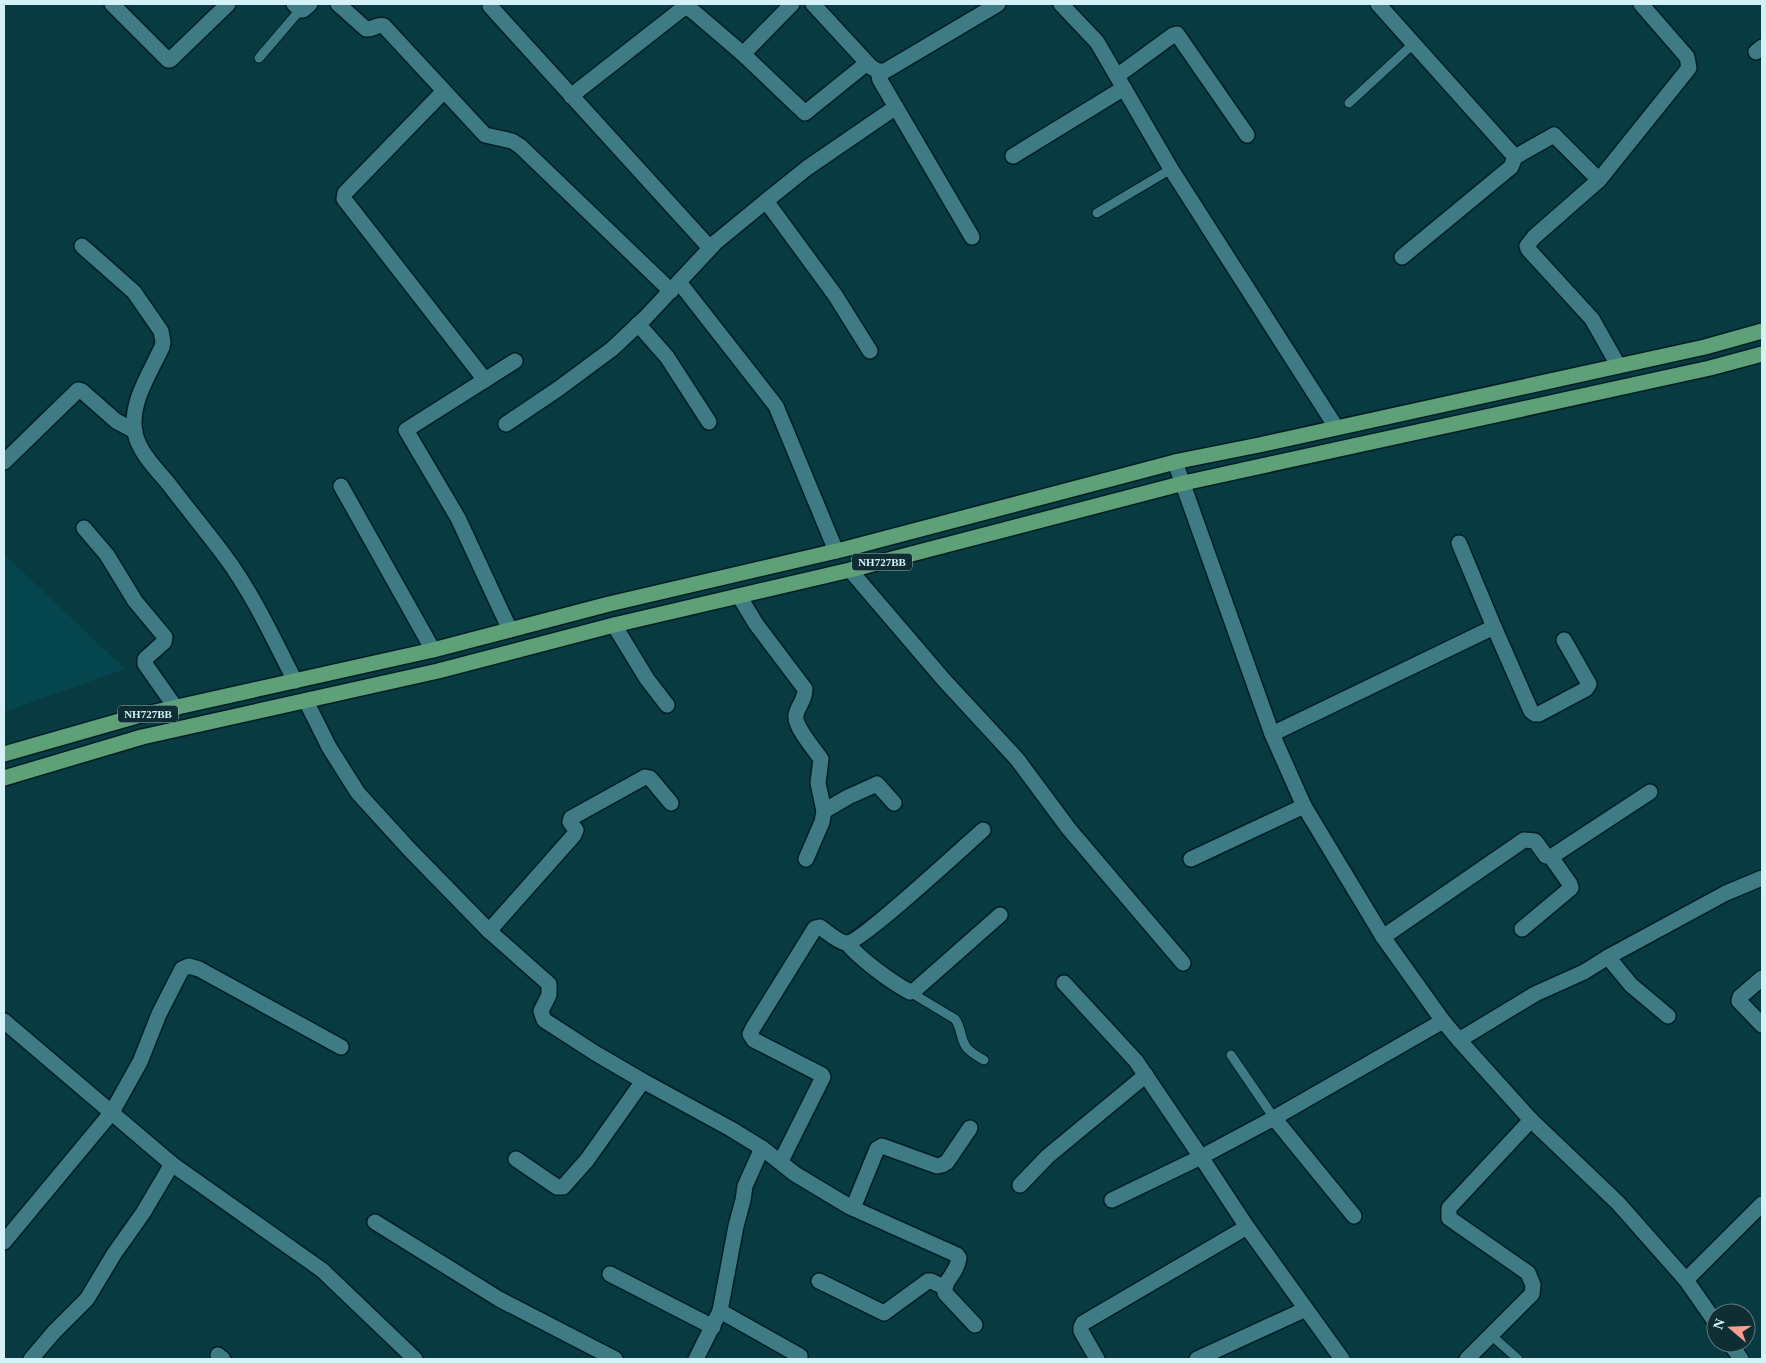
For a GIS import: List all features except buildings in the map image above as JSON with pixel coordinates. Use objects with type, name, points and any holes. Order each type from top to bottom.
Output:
[{"type":"highway","name":"NH727BB","points":[[4,754],[137,716],[433,650],[609,604],[836,551],[1175,462],[1705,347],[1762,331]]},
{"type":"highway","name":"NH727BB","points":[[4,778],[142,737],[448,668],[614,625],[850,570],[1184,482],[1710,368],[1762,354]]},
{"type":"street","points":[[112,4],[170,60],[228,4]]},
{"type":"street","points":[[338,4],[366,29],[384,26],[485,135],[512,141],[520,146],[675,286],[776,406],[836,551]]},
{"type":"street","points":[[492,4],[490,6],[710,248]]},
{"type":"street","points":[[743,54],[792,4]]},
{"type":"street","points":[[813,4],[873,67],[972,237]]},
{"type":"street","points":[[873,67],[885,71],[998,4]]},
{"type":"street","points":[[1061,4],[1097,42],[1171,169],[1336,428]]},
{"type":"street","points":[[1378,4],[1515,157]]},
{"type":"street","points":[[1618,365],[1592,319],[1527,246],[1534,237],[1600,180],[1689,68],[1688,57],[1641,4]]},
{"type":"street","points":[[571,96],[682,9],[688,8],[743,54],[805,113],[873,67]]},
{"type":"street","points":[[1013,156],[1121,82],[1173,35],[1177,34],[1247,135]]},
{"type":"street","points":[[444,91],[345,193],[344,200],[486,380]]},
{"type":"street","points":[[506,424],[612,349],[710,248],[766,201],[807,168],[896,107]]},
{"type":"street","points":[[1402,257],[1512,167],[1515,157],[1554,135],[1600,180]]},
{"type":"street","points":[[766,201],[835,295],[870,351]]},
{"type":"street","points":[[82,246],[134,292],[161,331],[162,348],[139,395],[134,416],[138,443],[225,556],[247,589],[295,681]]},
{"type":"street","points":[[638,324],[667,357],[709,422]]},
{"type":"street","points":[[510,630],[458,518],[406,430],[515,361]]},
{"type":"street","points":[[4,462],[78,390],[82,391],[116,421],[135,431]]},
{"type":"street","points":[[1175,462],[1184,482],[1272,734],[1304,806],[1383,937],[1443,1021],[1459,1040],[1531,1120],[1618,1203],[1686,1280],[1706,1309]]},
{"type":"street","points":[[341,486],[433,650]]},
{"type":"street","points":[[84,528],[107,555],[135,601],[164,637],[164,642],[145,659],[145,664],[176,708]]},
{"type":"street","points":[[1460,543],[1494,627],[1534,714],[1539,714],[1586,689],[1589,684],[1564,640]]},
{"type":"street","points":[[850,570],[944,680],[1017,759],[1069,829],[1183,964]]},
{"type":"street","points":[[739,596],[756,624],[806,689],[806,696],[797,713],[797,724],[821,759],[818,783],[824,810],[822,822],[806,859]]},
{"type":"street","points":[[614,625],[647,678],[667,705]]},
{"type":"street","points":[[1272,734],[1494,627]]},
{"type":"street","points":[[306,701],[329,747],[358,793],[488,931],[549,984],[549,995],[541,1011],[544,1020],[643,1082],[731,1129],[781,1161],[800,1177],[853,1208],[957,1255],[959,1258],[958,1268],[946,1283],[944,1294],[975,1325]]},
{"type":"street","points":[[488,931],[574,835],[576,830],[570,822],[571,818],[645,777],[650,778],[671,803]]},
{"type":"street","points":[[824,810],[877,784],[894,803]]},
{"type":"street","points":[[1551,857],[1650,792]]},
{"type":"street","points":[[1191,859],[1304,806]]},
{"type":"street","points":[[847,943],[852,942],[873,926],[983,830]]},
{"type":"street","points":[[1383,937],[1524,840],[1535,841],[1546,856],[1551,857],[1571,888],[1522,929]]},
{"type":"street","points":[[1459,1040],[1535,994],[1584,972],[1608,956],[1726,893],[1762,878]]},
{"type":"street","points":[[781,1161],[823,1077],[754,1040],[750,1034],[815,928],[820,927],[847,943],[853,951],[910,992],[915,990],[1000,915]]},
{"type":"street","points":[[1608,956],[1631,985],[1668,1016]]},
{"type":"street","points":[[4,1242],[112,1112],[140,1062],[159,1014],[182,969],[189,966],[199,970],[342,1047]]},
{"type":"street","points":[[1762,978],[1739,1001],[1762,1025]]},
{"type":"street","points":[[1064,983],[1146,1075],[1247,1227],[1342,1359]]},
{"type":"street","points":[[4,1021],[172,1164],[322,1270],[408,1357]]},
{"type":"street","points":[[1112,1200],[1201,1157],[1274,1118],[1443,1021]]},
{"type":"street","points":[[1020,1185],[1048,1156],[1146,1075]]},
{"type":"street","points":[[516,1159],[557,1188],[563,1187],[587,1160],[643,1082]]},
{"type":"street","points":[[1274,1118],[1354,1216]]},
{"type":"street","points":[[1467,1359],[1532,1294],[1533,1285],[1528,1272],[1449,1218],[1448,1214],[1450,1208],[1531,1120]]},
{"type":"street","points":[[853,1208],[877,1150],[882,1146],[937,1166],[942,1165],[947,1162],[970,1128]]},
{"type":"street","points":[[696,1359],[720,1311],[745,1186],[762,1148]]},
{"type":"street","points":[[31,1359],[54,1332],[87,1299],[172,1164]]},
{"type":"street","points":[[1686,1280],[1762,1204]]},
{"type":"street","points":[[375,1222],[507,1304],[615,1359]]},
{"type":"street","points":[[1097,1359],[1082,1331],[1083,1323],[1247,1227]]},
{"type":"street","points":[[610,1274],[712,1327]]},
{"type":"street","points":[[819,1280],[884,1313],[928,1281],[944,1287]]},
{"type":"street","points":[[1197,1359],[1306,1309]]},
{"type":"street","points":[[720,1311],[800,1356]]},
{"type":"lane","points":[[258,58],[302,6]]},
{"type":"lane","points":[[1349,103],[1413,44]]},
{"type":"lane","points":[[1097,213],[1171,169]]},
{"type":"lane","points":[[910,992],[954,1019],[960,1025],[967,1049],[984,1060]]},
{"type":"lane","points":[[1231,1055],[1274,1118]]},
{"type":"lane","points":[[1491,1335],[1518,1359]]},
{"type":"shaded area","points":[[4,554],[125,669],[4,712]]}]
